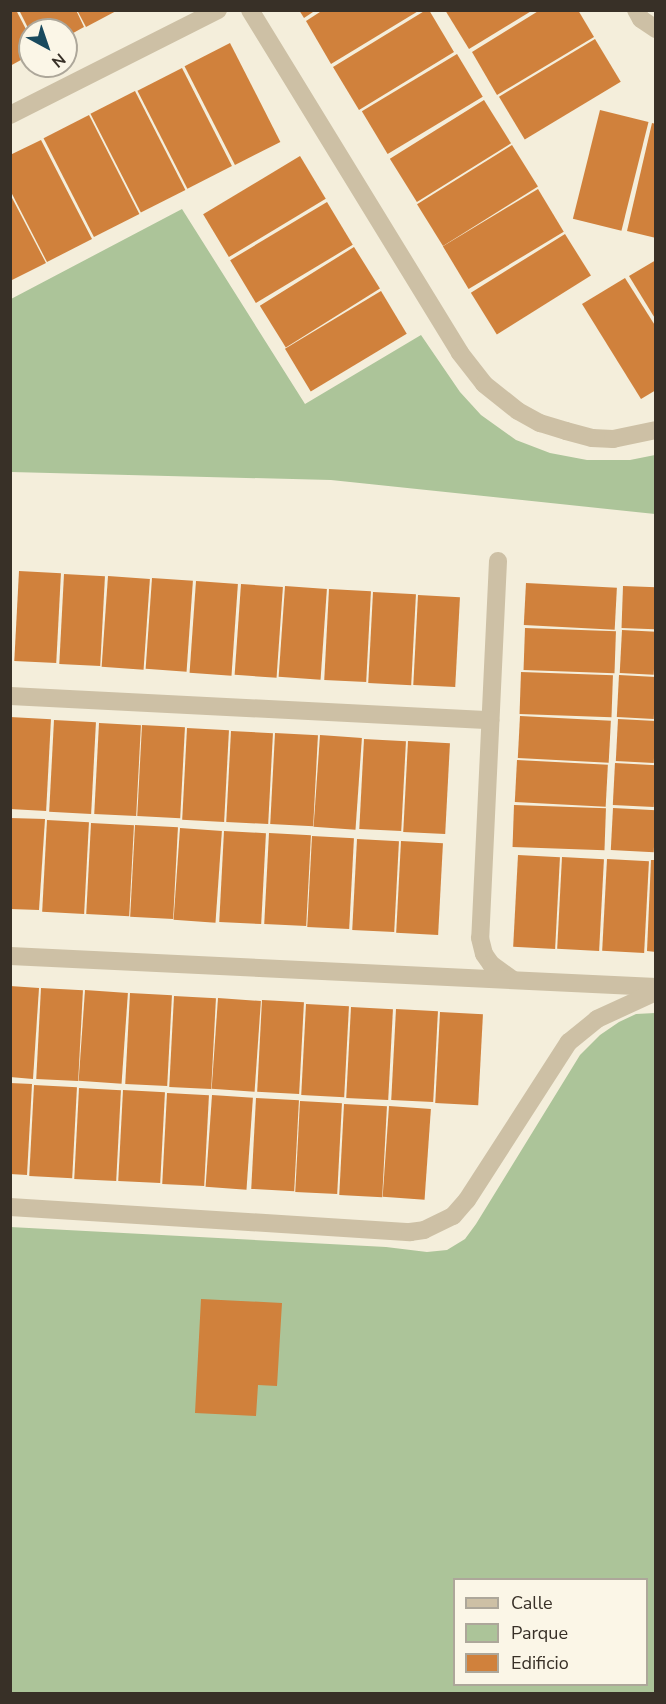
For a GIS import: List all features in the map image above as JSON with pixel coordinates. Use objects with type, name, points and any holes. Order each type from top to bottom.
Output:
[{"type":"street","points":[[10,115],[218,10]]},
{"type":"street","points":[[250,10],[454,343],[484,384],[525,415],[540,423],[592,438],[613,439],[656,430]]},
{"type":"street","points":[[636,10],[641,19],[656,28]]},
{"type":"street","points":[[498,561],[480,938],[484,954],[491,964],[514,981]]},
{"type":"street","points":[[10,696],[490,720]]},
{"type":"street","points":[[10,956],[656,987]]},
{"type":"street","points":[[10,1207],[410,1232],[424,1230],[453,1216],[467,1200],[569,1042],[597,1019],[656,992]]},
{"type":"green space","points":[[182,209],[305,404],[421,335],[460,392],[481,415],[516,440],[550,453],[587,460],[630,460],[655,455],[655,514],[331,480],[11,472],[11,299]]},
{"type":"green space","points":[[655,1013],[655,1693],[11,1693],[10,1227],[386,1247],[427,1252],[447,1250],[465,1239],[476,1224],[580,1055],[600,1035],[636,1014]]},
{"type":"building","points":[[10,10],[16,10],[20,18],[18,18],[18,62],[10,66]]},
{"type":"building","points":[[19,10],[76,10],[84,27],[78,30],[78,18],[23,18]]},
{"type":"building","points":[[77,10],[118,10],[86,27]]},
{"type":"building","points":[[299,10],[316,10],[304,18]]},
{"type":"building","points":[[323,10],[420,10],[331,64],[306,21]]},
{"type":"building","points":[[429,10],[454,52],[359,110],[333,67]]},
{"type":"building","points":[[445,10],[533,10],[469,49]]},
{"type":"building","points":[[540,10],[578,10],[594,37],[497,95],[472,52]]},
{"type":"building","points":[[595,39],[621,82],[525,140],[499,97]]},
{"type":"building","points":[[230,43],[280,142],[235,165],[185,66]]},
{"type":"building","points":[[457,54],[483,97],[388,154],[362,111]]},
{"type":"building","points":[[182,68],[232,166],[187,189],[137,91]]},
{"type":"building","points":[[135,91],[185,190],[141,213],[90,114]]},
{"type":"building","points":[[484,100],[511,143],[417,202],[390,159]]},
{"type":"building","points":[[600,110],[649,122],[621,231],[573,219]]},
{"type":"building","points":[[89,115],[139,214],[94,237],[44,138]]},
{"type":"building","points":[[652,123],[656,124],[656,238],[627,231]]},
{"type":"building","points":[[41,140],[92,239],[47,262],[10,190],[10,155]]},
{"type":"building","points":[[512,145],[538,187],[443,246],[417,204]]},
{"type":"building","points":[[300,156],[326,199],[229,257],[203,214]]},
{"type":"building","points":[[538,189],[564,232],[469,289],[443,246]]},
{"type":"building","points":[[10,194],[46,263],[10,281]]},
{"type":"building","points":[[327,202],[353,245],[256,303],[230,260]]},
{"type":"building","points":[[565,234],[591,276],[497,334],[471,293]]},
{"type":"building","points":[[354,247],[380,289],[286,347],[260,306]]},
{"type":"building","points":[[656,260],[656,320],[629,276]]},
{"type":"building","points":[[625,278],[656,327],[656,390],[641,399],[582,304]]},
{"type":"building","points":[[381,291],[407,334],[311,392],[285,349]]},
{"type":"building","points":[[19,571],[61,573],[56,663],[14,661]]},
{"type":"building","points":[[64,574],[105,576],[100,666],[59,664]]},
{"type":"building","points":[[108,576],[150,579],[144,670],[102,667]]},
{"type":"building","points":[[152,578],[193,581],[187,672],[146,669]]},
{"type":"building","points":[[196,581],[238,584],[231,676],[190,673]]},
{"type":"building","points":[[526,583],[617,588],[615,630],[524,625]]},
{"type":"building","points":[[241,584],[283,587],[277,678],[235,675]]},
{"type":"building","points":[[285,586],[327,589],[321,680],[279,677]]},
{"type":"building","points":[[623,586],[656,587],[655,629],[622,628]]},
{"type":"building","points":[[329,589],[371,591],[366,682],[324,680]]},
{"type":"building","points":[[373,592],[416,594],[411,685],[368,683]]},
{"type":"building","points":[[418,595],[460,597],[455,687],[413,685]]},
{"type":"building","points":[[525,628],[616,631],[614,673],[524,670]]},
{"type":"building","points":[[622,630],[656,632],[654,675],[620,673]]},
{"type":"building","points":[[521,672],[613,675],[611,717],[520,714]]},
{"type":"building","points":[[619,675],[656,677],[654,719],[617,717]]},
{"type":"building","points":[[520,716],[611,721],[609,763],[518,758]]},
{"type":"building","points":[[10,717],[51,719],[46,811],[10,809]]},
{"type":"building","points":[[618,719],[656,721],[654,763],[616,761]]},
{"type":"building","points":[[54,720],[96,722],[91,814],[49,812]]},
{"type":"building","points":[[99,723],[141,725],[136,816],[94,814]]},
{"type":"building","points":[[142,725],[185,727],[180,818],[137,816]]},
{"type":"building","points":[[187,728],[229,730],[224,822],[182,820]]},
{"type":"building","points":[[231,731],[273,733],[268,824],[226,822]]},
{"type":"building","points":[[275,733],[318,735],[313,826],[270,824]]},
{"type":"building","points":[[320,735],[362,738],[355,830],[314,827]]},
{"type":"building","points":[[364,739],[406,741],[401,831],[359,829]]},
{"type":"building","points":[[408,741],[450,743],[445,834],[403,832]]},
{"type":"building","points":[[517,760],[608,765],[606,807],[515,802]]},
{"type":"building","points":[[615,763],[656,765],[654,807],[613,805]]},
{"type":"building","points":[[514,805],[606,808],[604,850],[513,847]]},
{"type":"building","points":[[613,808],[656,810],[654,852],[611,850]]},
{"type":"building","points":[[10,818],[45,819],[39,910],[10,909]]},
{"type":"building","points":[[47,820],[89,822],[84,914],[42,912]]},
{"type":"building","points":[[91,823],[134,825],[129,916],[86,914]]},
{"type":"building","points":[[135,825],[178,827],[173,919],[130,917]]},
{"type":"building","points":[[180,828],[222,831],[215,923],[174,920]]},
{"type":"building","points":[[224,831],[266,833],[261,924],[219,922]]},
{"type":"building","points":[[269,833],[311,835],[306,926],[264,924]]},
{"type":"building","points":[[312,836],[354,838],[349,929],[307,927]]},
{"type":"building","points":[[357,839],[399,841],[394,932],[352,930]]},
{"type":"building","points":[[401,841],[443,843],[438,935],[396,933]]},
{"type":"building","points":[[518,855],[560,857],[555,949],[513,947]]},
{"type":"building","points":[[562,857],[604,859],[599,951],[557,949]]},
{"type":"building","points":[[607,859],[649,861],[644,953],[602,951]]},
{"type":"building","points":[[651,860],[656,860],[656,952],[647,951]]},
{"type":"building","points":[[10,986],[39,988],[33,1079],[10,1077]]},
{"type":"building","points":[[41,988],[83,990],[78,1081],[36,1079]]},
{"type":"building","points":[[85,990],[128,993],[122,1084],[79,1081]]},
{"type":"building","points":[[130,993],[172,995],[167,1086],[125,1084]]},
{"type":"building","points":[[174,996],[216,998],[211,1089],[169,1087]]},
{"type":"building","points":[[218,998],[261,1001],[255,1092],[212,1089]]},
{"type":"building","points":[[262,1000],[304,1002],[299,1094],[257,1092]]},
{"type":"building","points":[[306,1004],[349,1006],[344,1097],[301,1095]]},
{"type":"building","points":[[351,1007],[393,1009],[388,1100],[346,1098]]},
{"type":"building","points":[[396,1009],[438,1011],[433,1102],[391,1100]]},
{"type":"building","points":[[440,1012],[483,1014],[478,1105],[435,1103]]},
{"type":"building","points":[[10,1083],[32,1084],[27,1175],[10,1174]]},
{"type":"building","points":[[34,1085],[77,1087],[72,1178],[29,1176]]},
{"type":"building","points":[[79,1088],[121,1090],[116,1181],[74,1179]]},
{"type":"building","points":[[123,1090],[165,1092],[160,1183],[118,1181]]},
{"type":"building","points":[[167,1093],[209,1095],[204,1186],[162,1184]]},
{"type":"building","points":[[212,1095],[253,1098],[246,1190],[206,1187]]},
{"type":"building","points":[[256,1098],[299,1100],[294,1191],[251,1189]]},
{"type":"building","points":[[300,1101],[342,1103],[337,1194],[295,1192]]},
{"type":"building","points":[[344,1104],[387,1106],[382,1197],[339,1195]]},
{"type":"building","points":[[389,1106],[431,1109],[425,1200],[383,1197]]},
{"type":"building","points":[[201,1299],[282,1303],[277,1386],[258,1385],[256,1416],[195,1413]]}]
